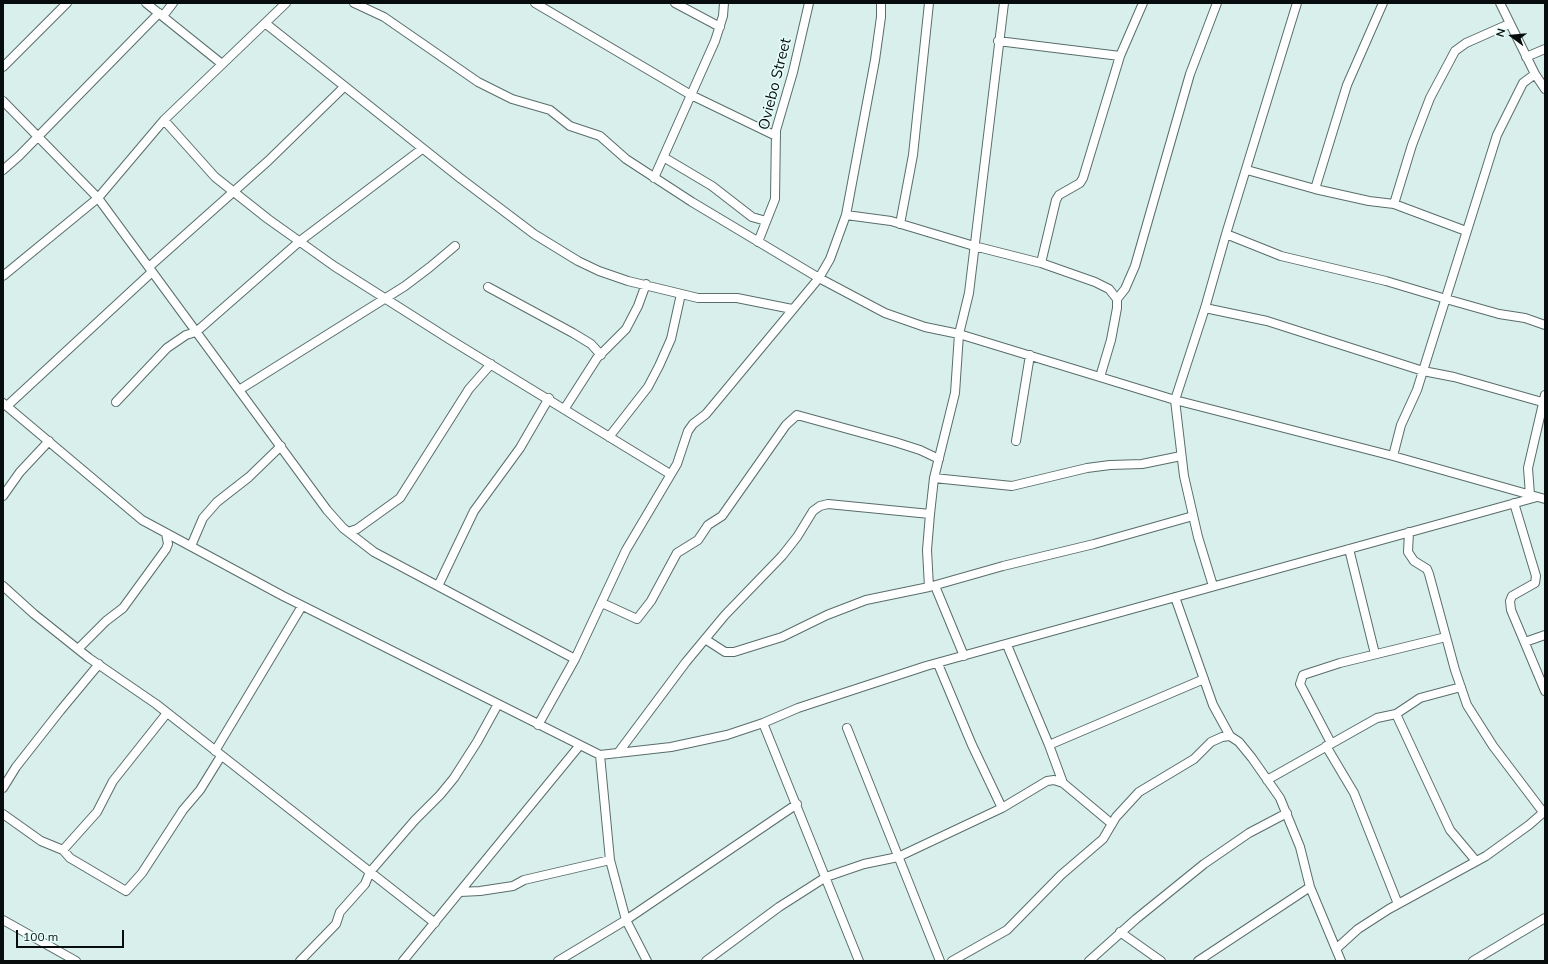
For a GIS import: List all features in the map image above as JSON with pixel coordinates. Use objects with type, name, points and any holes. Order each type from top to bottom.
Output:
[{"type":"street","points":[[3,67],[67,3]]},
{"type":"street","points":[[146,3],[222,64]]},
{"type":"street","points":[[3,170],[173,3]]},
{"type":"street","points":[[3,276],[98,198],[164,120],[286,3]]},
{"type":"street","points":[[354,3],[384,17],[478,82],[512,99],[550,110],[570,126],[600,136],[626,159],[654,178],[819,278],[886,313],[925,327],[959,334],[1175,400],[1393,456],[1538,497]]},
{"type":"street","points":[[536,3],[691,95],[776,136]]},
{"type":"street","points":[[675,3],[720,28]]},
{"type":"street","points":[[654,178],[665,158],[720,28],[724,3]]},
{"type":"street","name":"Oviebo Street","points":[[758,242],[775,199],[776,136],[809,3]]},
{"type":"street","points":[[538,725],[575,659],[617,568],[677,464],[688,431],[693,424],[706,414],[819,278],[830,259],[846,215],[876,53],[881,17],[881,3]]},
{"type":"street","points":[[900,224],[913,155],[928,3]]},
{"type":"street","points":[[964,656],[932,586],[927,550],[934,478],[955,393],[959,334],[969,293],[998,41],[1004,3]]},
{"type":"street","points":[[1041,263],[1056,200],[1062,193],[1080,183],[1083,178],[1120,56],[1143,3]]},
{"type":"street","points":[[1100,377],[1112,340],[1117,299],[1125,289],[1135,266],[1190,74],[1218,3]]},
{"type":"street","points":[[1213,586],[1193,516],[1184,476],[1175,400],[1205,308],[1226,234],[1247,170],[1297,3]]},
{"type":"street","points":[[1315,189],[1347,85],[1383,3]]},
{"type":"street","points":[[1500,3],[1526,57],[1545,89]]},
{"type":"street","points":[[265,23],[422,149],[534,234],[578,261],[599,271],[698,298],[737,298],[792,309]]},
{"type":"street","points":[[1394,204],[1412,145],[1430,98],[1455,51],[1466,44],[1509,24]]},
{"type":"street","points":[[998,41],[1120,56]]},
{"type":"street","points":[[1526,57],[1545,50]]},
{"type":"street","points":[[1393,456],[1401,425],[1417,390],[1496,135],[1523,82],[1535,74]]},
{"type":"street","points":[[344,87],[268,161],[5,405],[142,520],[302,606],[600,755],[671,747],[727,735],[763,723],[798,708],[964,656],[1538,497]]},
{"type":"street","points":[[3,101],[98,198],[327,510],[348,532],[374,552],[575,659]]},
{"type":"street","points":[[164,120],[215,177],[300,241],[385,299],[549,398],[670,474]]},
{"type":"street","points":[[116,402],[167,348],[186,334],[196,332],[300,241],[422,149]]},
{"type":"street","points":[[665,158],[717,189],[752,217],[766,221]]},
{"type":"street","points":[[1247,170],[1315,189],[1369,201],[1394,204],[1466,231]]},
{"type":"street","points":[[846,215],[880,219],[974,246],[1041,263],[1095,282],[1108,289],[1117,299]]},
{"type":"street","points":[[1226,234],[1281,256],[1386,281],[1499,314],[1511,314],[1545,325]]},
{"type":"street","points":[[239,390],[385,299],[430,267],[455,246]]},
{"type":"street","points":[[564,408],[601,355],[626,329],[638,306],[646,284]]},
{"type":"street","points":[[488,286],[573,333],[591,344],[601,355]]},
{"type":"street","points":[[609,437],[648,387],[659,366],[671,339],[681,294]]},
{"type":"street","points":[[1205,308],[1288,327],[1423,370],[1544,398],[1528,468],[1538,497]]},
{"type":"street","points":[[1016,441],[1030,356]]},
{"type":"street","points":[[348,532],[357,529],[400,498],[469,389],[491,364]]},
{"type":"street","points":[[438,586],[474,511],[517,453],[549,398]]},
{"type":"street","points":[[602,603],[637,619],[651,601],[677,553],[698,540],[708,525],[722,516],[786,425],[797,415],[895,442],[920,450],[939,459]]},
{"type":"street","points":[[3,496],[20,472],[48,441]]},
{"type":"street","points":[[191,546],[203,518],[217,502],[249,477],[281,446]]},
{"type":"street","points":[[934,478],[1012,486],[1087,468],[1110,465],[1142,464],[1181,456]]},
{"type":"street","points":[[618,753],[705,639],[725,615],[782,556],[797,537],[813,511],[820,506],[828,504],[930,514]]},
{"type":"street","points":[[1514,504],[1536,576],[1535,583],[1512,596],[1510,601],[1510,610],[1545,691]]},
{"type":"street","points":[[705,639],[725,652],[734,652],[782,636],[827,615],[866,600],[932,586],[1003,566],[1094,544],[1193,516]]},
{"type":"street","points":[[1336,949],[1358,929],[1398,904],[1476,861],[1529,825],[1544,811],[1493,746],[1467,705],[1446,637],[1429,574],[1426,569],[1414,561],[1410,555],[1409,532]]},
{"type":"street","points":[[78,648],[106,620],[123,608],[166,549],[168,544],[166,533]]},
{"type":"street","points":[[1349,549],[1375,654]]},
{"type":"street","points":[[3,586],[78,648],[218,753],[435,923]]},
{"type":"street","points":[[1175,597],[1213,705],[1230,736],[1239,742],[1280,798],[1300,847],[1310,887],[1341,961]]},
{"type":"street","points":[[3,814],[41,841],[63,850],[70,858],[126,891],[142,873],[183,810],[200,790],[218,753],[302,606]]},
{"type":"street","points":[[1525,642],[1545,635]]},
{"type":"street","points":[[1398,904],[1354,793],[1300,684],[1300,678],[1302,675],[1375,654],[1446,637]]},
{"type":"street","points":[[1007,645],[1049,745],[1063,783]]},
{"type":"street","points":[[3,788],[16,767],[99,664]]},
{"type":"street","points":[[938,664],[972,744],[1002,808]]},
{"type":"street","points":[[1049,745],[1204,679]]},
{"type":"street","points":[[1268,780],[1377,718],[1396,714],[1420,698],[1461,687]]},
{"type":"street","points":[[300,961],[336,924],[340,912],[365,884],[370,872],[454,778],[477,742],[498,704]]},
{"type":"street","points":[[63,850],[96,812],[113,781],[167,714]]},
{"type":"street","points":[[1396,714],[1450,830],[1476,861]]},
{"type":"street","points":[[763,723],[797,804],[859,961]]},
{"type":"street","points":[[847,728],[940,961]]},
{"type":"street","points":[[952,961],[1007,930],[1061,875],[1103,839],[1112,824],[1138,792],[1194,759],[1211,742],[1222,737],[1230,736]]},
{"type":"street","points":[[403,961],[580,745]]},
{"type":"street","points":[[600,755],[610,860],[626,920],[647,961]]},
{"type":"street","points":[[706,961],[779,907],[826,877],[864,864],[898,857],[1002,808],[1046,781],[1054,780],[1063,783],[1112,824]]},
{"type":"street","points":[[558,961],[626,920],[797,804]]},
{"type":"street","points":[[1089,961],[1120,932],[1204,864],[1250,833],[1287,814]]},
{"type":"street","points":[[460,892],[480,891],[513,886],[524,880],[610,860]]},
{"type":"street","points":[[1198,961],[1310,887]]},
{"type":"street","points":[[1473,961],[1545,918]]},
{"type":"street","points":[[3,920],[76,961]]},
{"type":"street","points":[[1120,932],[1161,961]]}]
